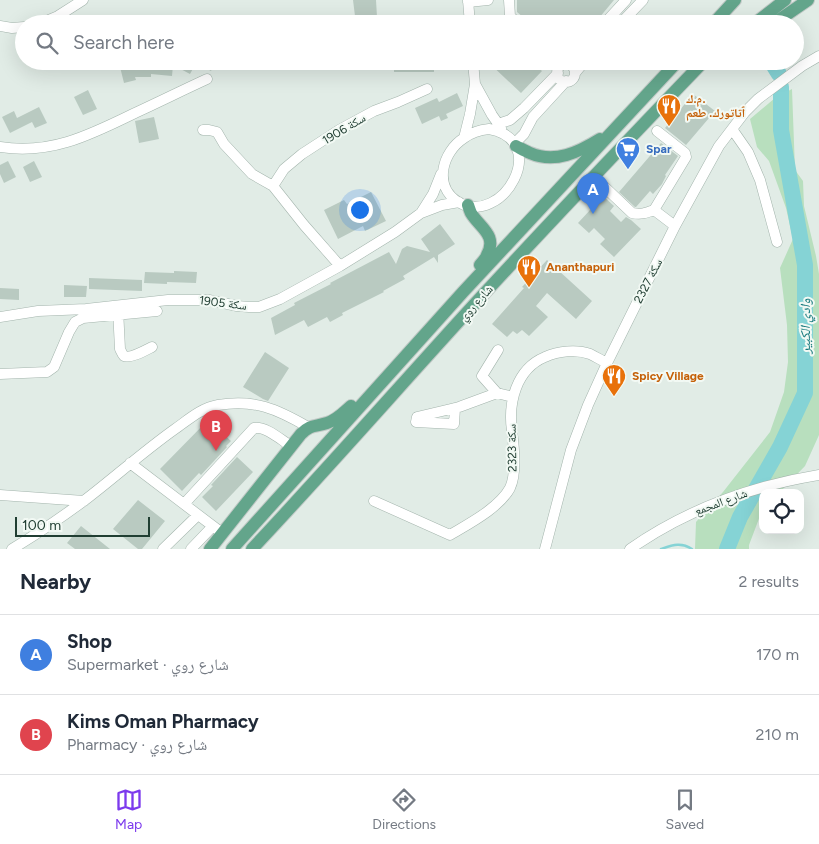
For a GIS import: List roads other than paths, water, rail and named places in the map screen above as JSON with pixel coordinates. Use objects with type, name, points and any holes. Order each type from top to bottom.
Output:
[{"type":"main road","points":[[727,5],[735,0]]},
{"type":"main road","points":[[766,15],[785,0]]},
{"type":"main road","points":[[787,15],[808,0]]},
{"type":"main road","name":"شارع روي","points":[[232,549],[463,292],[670,70]]},
{"type":"main road","name":"شارع روي","points":[[252,549],[480,298],[695,70]]},
{"type":"main road","points":[[515,145],[536,155],[551,157],[568,155],[601,139],[624,120]]},
{"type":"main road","points":[[463,292],[471,275],[487,255],[491,246],[486,229],[464,204]]},
{"type":"main road","points":[[210,549],[218,530],[308,427],[328,422],[340,416],[373,385],[396,367]]},
{"type":"main road","points":[[260,549],[307,490]]},
{"type":"street","points":[[60,15],[83,0]]},
{"type":"street","points":[[469,15],[468,1],[488,0]]},
{"type":"street","points":[[509,0],[510,15]]},
{"type":"street","points":[[612,15],[626,0]]},
{"type":"street","points":[[629,15],[643,0]]},
{"type":"street","points":[[0,26],[15,28]]},
{"type":"street","name":"سكة 2327","points":[[804,65],[819,56]]},
{"type":"street","points":[[464,138],[475,84],[474,70]]},
{"type":"street","points":[[498,124],[510,120],[524,108],[558,70]]},
{"type":"street","points":[[561,70],[559,78],[566,81]]},
{"type":"street","points":[[515,145],[524,134],[533,117],[566,81],[573,78],[578,70]]},
{"type":"street","name":"سكة 2327","points":[[545,549],[571,450],[588,404],[675,226],[719,146],[745,112],[758,99],[797,70]]},
{"type":"street","points":[[0,147],[16,150],[44,148],[74,141],[207,79]]},
{"type":"street","points":[[475,84],[492,115],[515,145],[518,151],[519,167],[511,186],[504,194],[494,201],[483,205],[464,204],[446,190],[442,179],[443,170],[451,150],[457,143],[475,132],[489,129],[505,134]]},
{"type":"street","name":"سكة 1906","points":[[272,186],[284,169],[302,154],[339,130],[374,111],[427,90]]},
{"type":"street","points":[[732,129],[748,152],[760,180],[777,242]]},
{"type":"street","points":[[203,130],[216,132],[224,144],[252,174],[272,186],[340,266]]},
{"type":"street","points":[[594,176],[632,213],[638,215],[654,210],[686,157],[685,153],[657,132]]},
{"type":"street","name":"سكة 1905","points":[[421,213],[433,194],[443,170]]},
{"type":"street","name":"سكة 1905","points":[[0,317],[38,311],[86,308],[118,310],[168,300],[209,300],[243,307],[259,307],[280,299],[340,266],[395,232],[421,213],[442,205],[464,204]]},
{"type":"street","points":[[654,210],[675,226]]},
{"type":"street","points":[[118,310],[122,355],[130,357],[152,348]]},
{"type":"street","points":[[0,374],[48,372],[54,367],[75,322],[83,318],[118,310],[157,311]]},
{"type":"street","points":[[497,393],[482,376],[498,350]]},
{"type":"street","name":"سكة 2323","points":[[374,501],[450,535],[491,509],[510,487],[513,477],[514,445],[511,430],[511,414],[513,397],[517,384],[531,365],[555,353],[569,352],[588,354],[607,363]]},
{"type":"street","points":[[455,408],[497,393],[513,397]]},
{"type":"street","points":[[12,549],[84,501],[151,446],[195,414],[210,407],[240,404],[265,406],[308,427]]},
{"type":"street","points":[[184,504],[254,428],[264,428],[291,446]]},
{"type":"street","points":[[130,464],[218,530],[191,549]]},
{"type":"street","name":"شارع المجمع","points":[[630,549],[684,516],[752,491],[819,476]]},
{"type":"street","points":[[0,495],[84,501]]},
{"type":"street","points":[[163,549],[198,515]]},
{"type":"waterway","name":"وادي الكبير","points":[[777,70],[779,74]]},
{"type":"waterway","name":"وادي الكبير","points":[[727,549],[740,517],[780,447],[805,393],[805,265],[781,130],[781,87]]},
{"type":"waterway","points":[[661,549],[673,545],[681,545],[692,549]]},
{"type":"place","name":"م.ك. ٱتاتورك. طعم","points":[[669,127]]},
{"type":"place","name":"Spar","points":[[628,170]]},
{"type":"place","name":"Shop","points":[[593,214]]},
{"type":"place","name":"Ananthapuri","points":[[529,288]]},
{"type":"place","name":"Spicy Village","points":[[614,397]]},
{"type":"place","name":"Kims Oman Pharmacy","points":[[216,451]]}]
